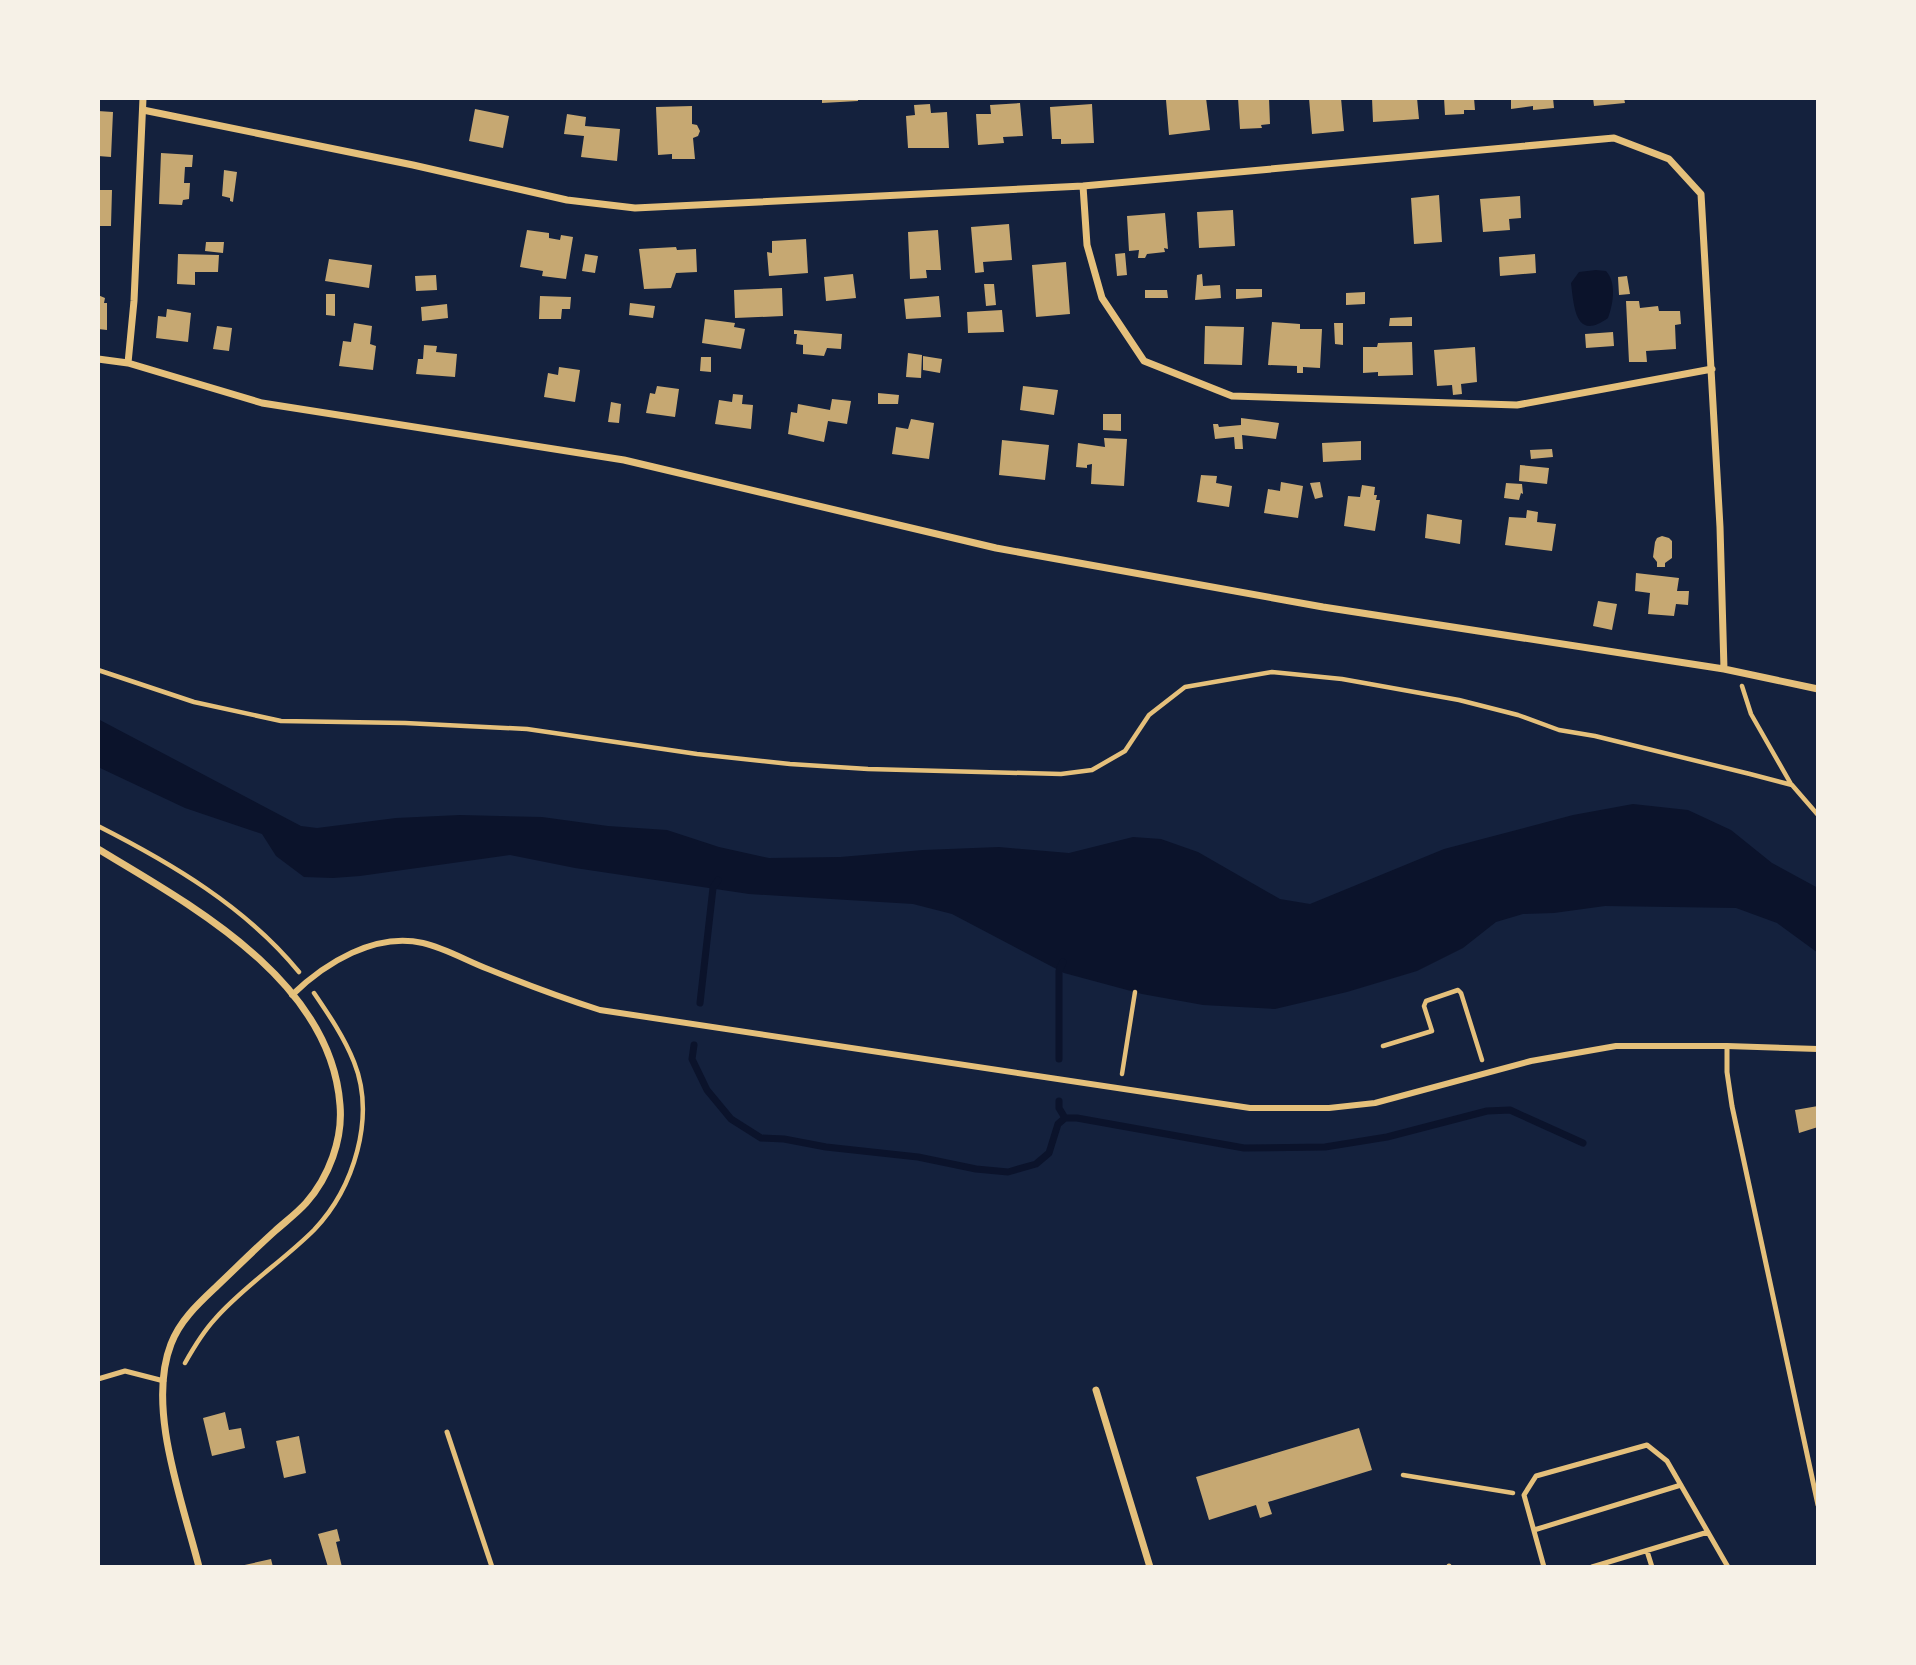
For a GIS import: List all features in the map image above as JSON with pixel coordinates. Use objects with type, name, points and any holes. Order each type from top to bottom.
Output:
[{"type":"street","points":[[128,363],[134,301],[143,98]]},
{"type":"street","points":[[143,110],[413,165],[567,200],[635,208],[1083,186],[1614,138],[1669,159],[1701,194],[1720,527],[1724,669]]},
{"type":"street","points":[[1083,186],[1087,245],[1102,298],[1144,361],[1232,396],[1517,405],[1712,369]]},
{"type":"street","points":[[98,359],[128,363],[262,403],[624,460],[996,548],[1322,607],[1724,669],[1818,689]]},
{"type":"street","points":[[98,849],[214,921],[259,959],[292,995],[321,1036],[337,1076],[341,1117],[334,1155],[308,1201],[199,1304],[179,1326],[170,1346],[164,1381],[167,1446],[199,1567]]},
{"type":"street","points":[[292,995],[326,966],[352,953],[387,942],[422,943],[552,995],[600,1010],[1250,1108],[1329,1108],[1375,1103],[1531,1061],[1616,1046],[1818,1049]]},
{"type":"street","points":[[1096,1390],[1150,1567]]},
{"type":"lane","points":[[1727,1046],[1727,1072],[1732,1106],[1818,1504]]},
{"type":"lane","points":[[98,1379],[125,1371],[164,1381]]},
{"type":"lane","points":[[447,1432],[492,1567]]},
{"type":"lane","points":[[1544,1567],[1524,1495],[1536,1476],[1647,1445],[1667,1461],[1728,1567]]},
{"type":"lane","points":[[1534,1530],[1681,1485]]},
{"type":"lane","points":[[1592,1567],[1708,1532]]},
{"type":"lane","points":[[1647,1551],[1651,1567]]},
{"type":"path","points":[[98,670],[194,702],[281,721],[527,729],[697,754],[790,764],[868,769],[1061,774],[1093,770],[1125,751],[1149,715],[1185,687],[1272,672],[1342,680],[1459,700],[1518,715],[1559,730],[1636,745],[1792,785]]},
{"type":"path","points":[[1737,672],[1751,714],[1792,785],[1818,816]]},
{"type":"path","points":[[98,826],[153,855],[219,898],[268,937],[306,981]]},
{"type":"path","points":[[1383,1046],[1432,1031],[1424,1006],[1426,1001],[1458,990],[1487,1074]]},
{"type":"path","points":[[1120,1089],[1135,992]]},
{"type":"path","points":[[1403,1475],[1524,1495]]},
{"type":"water","points":[[1606,271],[1612,281],[1612,300],[1608,318],[1589,326],[1583,324],[1575,311],[1571,283],[1579,272]]},
{"type":"water","points":[[98,719],[301,826],[317,828],[396,818],[460,815],[542,817],[608,826],[667,830],[719,847],[769,858],[840,857],[999,847],[1069,853],[1133,837],[1161,839],[1198,852],[1280,899],[1310,904],[1444,849],[1573,815],[1633,804],[1688,810],[1731,830],[1772,863],[1818,888],[1818,953],[1777,923],[1736,908],[1605,906],[1523,914],[1496,922],[1463,948],[1417,971],[1347,992],[1275,1009],[1203,1005],[1142,994],[1064,973],[952,914],[913,904],[749,894],[575,868],[510,855],[360,876],[304,877],[276,856],[262,834],[185,808],[98,767]]},
{"type":"building","points":[[822,98],[858,98],[858,101],[822,103]]},
{"type":"building","points":[[1206,98],[1210,130],[1169,135],[1166,100]]},
{"type":"building","points":[[1238,98],[1269,98],[1270,124],[1261,125],[1262,128],[1240,129]]},
{"type":"building","points":[[1309,98],[1341,98],[1344,131],[1312,134]]},
{"type":"building","points":[[1372,98],[1417,98],[1419,119],[1373,122]]},
{"type":"building","points":[[1444,98],[1474,98],[1475,110],[1464,110],[1464,114],[1445,115]]},
{"type":"building","points":[[1511,98],[1553,98],[1554,108],[1533,110],[1533,106],[1511,109]]},
{"type":"building","points":[[1593,98],[1624,98],[1625,103],[1594,106]]},
{"type":"building","points":[[1020,103],[1023,136],[1003,137],[1004,143],[978,145],[976,114],[991,114],[990,105]]},
{"type":"building","points":[[930,104],[931,113],[947,112],[949,148],[908,148],[906,116],[915,115],[914,105]]},
{"type":"building","points":[[1092,104],[1094,143],[1061,144],[1061,139],[1052,139],[1050,107]]},
{"type":"building","points":[[692,106],[692,124],[697,125],[700,131],[698,136],[693,138],[695,159],[672,159],[672,154],[658,155],[656,107]]},
{"type":"building","points":[[475,109],[509,116],[503,148],[469,141]]},
{"type":"building","points":[[98,111],[113,112],[111,157],[98,156]]},
{"type":"building","points":[[567,114],[586,117],[585,126],[620,129],[617,161],[581,157],[584,136],[564,134]]},
{"type":"building","points":[[161,153],[193,155],[192,167],[185,167],[184,183],[190,183],[189,199],[183,200],[182,205],[159,204]]},
{"type":"building","points":[[224,170],[237,172],[233,202],[222,196]]},
{"type":"building","points":[[98,190],[112,190],[111,226],[98,226]]},
{"type":"building","points":[[1439,195],[1442,242],[1414,244],[1411,198]]},
{"type":"building","points":[[1520,196],[1521,218],[1509,219],[1510,230],[1483,232],[1480,199]]},
{"type":"building","points":[[1233,210],[1235,246],[1199,248],[1197,212]]},
{"type":"building","points":[[1165,213],[1168,249],[1164,248],[1165,252],[1138,258],[1139,250],[1129,251],[1127,216]]},
{"type":"building","points":[[1009,224],[1012,260],[983,262],[984,272],[975,273],[971,227]]},
{"type":"building","points":[[527,230],[549,233],[549,238],[560,240],[561,235],[573,237],[566,279],[542,276],[543,271],[520,267]]},
{"type":"building","points":[[938,230],[941,270],[926,270],[927,278],[910,279],[908,232]]},
{"type":"building","points":[[806,239],[808,273],[769,276],[767,252],[772,253],[772,241]]},
{"type":"building","points":[[206,242],[224,242],[223,253],[205,251]]},
{"type":"building","points":[[676,247],[677,250],[696,249],[697,272],[676,273],[671,288],[644,289],[639,249]]},
{"type":"building","points":[[1125,253],[1127,275],[1117,276],[1115,254]]},
{"type":"building","points":[[178,254],[219,255],[218,272],[195,272],[195,285],[177,284]]},
{"type":"building","points":[[585,254],[598,256],[595,273],[582,271]]},
{"type":"building","points":[[1535,254],[1536,273],[1500,276],[1499,257]]},
{"type":"building","points":[[329,259],[372,265],[369,288],[325,281]]},
{"type":"building","points":[[1066,262],[1070,314],[1036,317],[1032,265]]},
{"type":"building","points":[[853,274],[856,298],[826,301],[824,277]]},
{"type":"building","points":[[1202,274],[1203,286],[1220,285],[1221,298],[1195,300],[1197,275]]},
{"type":"building","points":[[436,275],[437,290],[416,291],[415,276]]},
{"type":"building","points":[[1627,276],[1630,294],[1619,295],[1618,277]]},
{"type":"building","points":[[984,284],[994,284],[996,305],[986,306]]},
{"type":"building","points":[[782,288],[783,316],[735,318],[734,290]]},
{"type":"building","points":[[1236,289],[1262,289],[1262,297],[1236,299]]},
{"type":"building","points":[[1145,290],[1167,290],[1168,298],[1145,298]]},
{"type":"building","points":[[1365,292],[1365,304],[1346,305],[1346,293]]},
{"type":"building","points":[[326,294],[335,294],[335,316],[326,315]]},
{"type":"building","points":[[98,295],[105,298],[104,303],[107,303],[107,330],[98,329]]},
{"type":"building","points":[[540,296],[571,297],[570,309],[562,309],[561,319],[539,319]]},
{"type":"building","points":[[939,296],[941,317],[906,319],[904,299]]},
{"type":"building","points":[[1626,301],[1639,301],[1640,308],[1658,306],[1659,311],[1680,311],[1681,324],[1675,325],[1676,349],[1646,351],[1647,362],[1629,362]]},
{"type":"building","points":[[630,303],[655,306],[653,318],[629,315]]},
{"type":"building","points":[[447,304],[448,318],[422,321],[421,307]]},
{"type":"building","points":[[167,309],[191,313],[188,342],[156,338],[158,316],[166,317]]},
{"type":"building","points":[[1002,310],[1004,332],[968,333],[967,312]]},
{"type":"building","points":[[1412,317],[1412,326],[1389,326],[1390,318]]},
{"type":"building","points":[[705,319],[735,323],[734,327],[745,329],[741,349],[702,343]]},
{"type":"building","points":[[1272,322],[1300,324],[1300,329],[1322,329],[1320,368],[1303,367],[1303,373],[1297,373],[1297,366],[1268,365]]},
{"type":"building","points":[[354,323],[372,326],[370,344],[376,346],[373,370],[339,366],[343,341],[351,342]]},
{"type":"building","points":[[1334,323],[1343,323],[1343,345],[1335,344]]},
{"type":"building","points":[[217,326],[232,328],[229,351],[213,349]]},
{"type":"building","points":[[1205,326],[1244,327],[1242,365],[1204,364]]},
{"type":"building","points":[[794,330],[842,334],[841,349],[827,348],[824,356],[803,354],[803,345],[796,344],[797,334],[794,334]]},
{"type":"building","points":[[1613,332],[1614,346],[1586,348],[1585,334]]},
{"type":"building","points":[[1412,342],[1413,375],[1378,376],[1378,372],[1363,373],[1363,347],[1377,347],[1378,343]]},
{"type":"building","points":[[424,345],[437,346],[436,352],[457,354],[455,377],[416,374],[418,359],[423,359]]},
{"type":"building","points":[[1475,347],[1477,382],[1461,384],[1462,394],[1453,395],[1452,385],[1437,386],[1434,350]]},
{"type":"building","points":[[908,353],[922,355],[921,378],[906,377]]},
{"type":"building","points":[[923,356],[942,359],[940,373],[923,370]]},
{"type":"building","points":[[701,357],[711,357],[711,372],[700,371]]},
{"type":"building","points":[[559,367],[580,370],[575,402],[544,397],[548,373],[558,375]]},
{"type":"building","points":[[657,386],[679,389],[675,417],[646,413],[650,393],[655,394]]},
{"type":"building","points":[[1023,386],[1058,390],[1054,415],[1020,410]]},
{"type":"building","points":[[878,393],[899,395],[898,404],[878,404]]},
{"type":"building","points":[[733,394],[743,395],[742,404],[753,405],[751,429],[715,424],[719,400],[732,402]]},
{"type":"building","points":[[832,399],[851,401],[847,424],[828,421],[824,442],[788,434],[791,412],[797,413],[798,404],[830,410]]},
{"type":"building","points":[[611,402],[621,404],[619,423],[608,422]]},
{"type":"building","points":[[1103,414],[1121,414],[1121,431],[1103,430]]},
{"type":"building","points":[[1241,418],[1279,423],[1276,439],[1242,435],[1243,449],[1235,449],[1234,437],[1215,439],[1213,424],[1218,424],[1219,427],[1241,425]]},
{"type":"building","points":[[911,419],[934,423],[929,459],[892,454],[896,427],[908,429]]},
{"type":"building","points":[[1104,438],[1127,439],[1124,486],[1091,484],[1092,464],[1087,465],[1087,468],[1076,467],[1078,443],[1105,447]]},
{"type":"building","points":[[1002,440],[1049,445],[1045,480],[999,475]]},
{"type":"building","points":[[1361,441],[1361,460],[1323,462],[1322,443]]},
{"type":"building","points":[[1552,449],[1553,457],[1531,459],[1530,450]]},
{"type":"building","points":[[1520,465],[1549,468],[1547,484],[1519,481]]},
{"type":"building","points":[[1201,475],[1217,476],[1216,483],[1232,486],[1229,507],[1197,502]]},
{"type":"building","points":[[1281,482],[1303,486],[1298,518],[1264,513],[1268,489],[1280,491]]},
{"type":"building","points":[[1320,482],[1323,497],[1315,499],[1310,483]]},
{"type":"building","points":[[1506,483],[1522,484],[1523,494],[1521,493],[1519,500],[1504,498]]},
{"type":"building","points":[[1362,485],[1375,487],[1374,495],[1377,495],[1376,500],[1380,500],[1375,531],[1344,526],[1348,496],[1360,497]]},
{"type":"building","points":[[1527,510],[1538,512],[1537,522],[1556,524],[1552,551],[1505,545],[1509,517],[1526,518]]},
{"type":"building","points":[[1427,514],[1462,520],[1460,544],[1425,538]]},
{"type":"building","points":[[1662,536],[1672,541],[1672,558],[1665,563],[1665,567],[1657,567],[1653,557],[1655,542]]},
{"type":"building","points":[[1636,573],[1679,578],[1677,591],[1689,591],[1688,605],[1676,604],[1674,616],[1648,614],[1650,593],[1635,591]]},
{"type":"building","points":[[1598,601],[1617,604],[1612,630],[1593,626]]},
{"type":"building","points":[[1818,1106],[1818,1127],[1799,1133],[1795,1110]]},
{"type":"building","points":[[225,1412],[229,1430],[241,1428],[245,1448],[212,1456],[203,1418]]},
{"type":"building","points":[[1359,1428],[1372,1470],[1268,1502],[1272,1514],[1260,1518],[1256,1505],[1209,1520],[1196,1477]]},
{"type":"building","points":[[299,1436],[306,1473],[284,1478],[276,1441]]},
{"type":"building","points":[[337,1529],[340,1541],[336,1542],[342,1567],[328,1567],[318,1534]]},
{"type":"building","points":[[271,1559],[273,1567],[240,1567],[240,1566]]},
{"type":"waterway","points":[[700,1003],[713,888],[718,880]]},
{"type":"waterway","points":[[1059,1059],[1059,971],[1063,962]]},
{"type":"waterway","points":[[694,1045],[692,1059],[707,1090],[731,1119],[761,1138],[918,1157],[976,1169],[1008,1172],[1036,1164],[1049,1153],[1058,1124],[1065,1118],[1244,1148],[1325,1147],[1387,1137],[1487,1111],[1510,1110],[1583,1143]]},
{"type":"waterway","points":[[1059,1101],[1059,1108],[1065,1118]]}]
